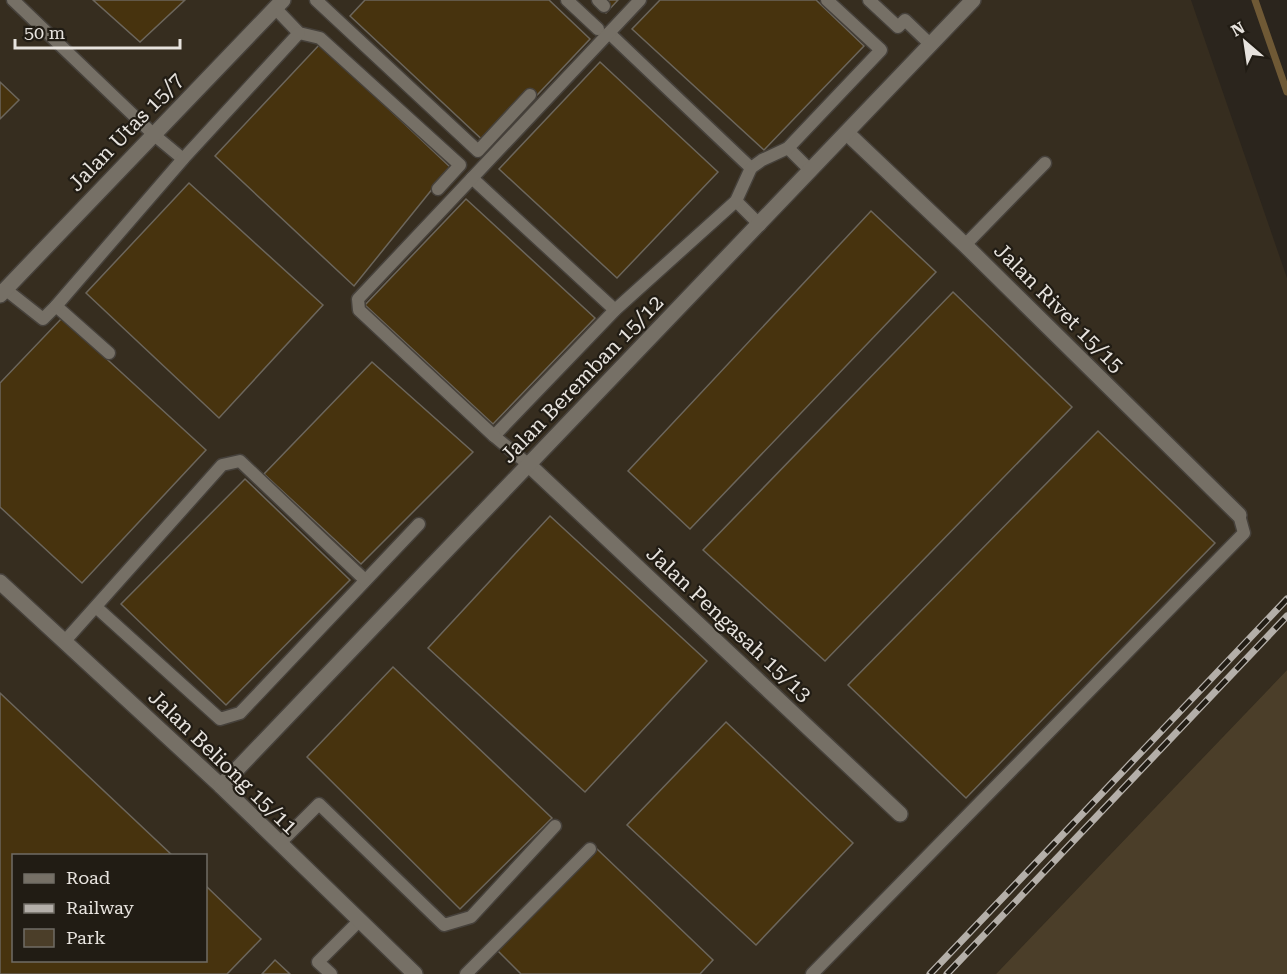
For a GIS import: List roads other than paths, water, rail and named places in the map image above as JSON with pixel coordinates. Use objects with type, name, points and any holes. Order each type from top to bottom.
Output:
[{"type":"street","name":"Jalan Beremban 15/12","points":[[220,786],[974,0]]},
{"type":"street","name":"Jalan Utas 15/7","points":[[3,292],[279,4]]},
{"type":"street","name":"Jalan Rivet 15/15","points":[[848,133],[1239,515]]},
{"type":"street","name":"Jalan Pengasah 15/13","points":[[529,465],[900,814]]},
{"type":"street","name":"Jalan Beliong 15/11","points":[[0,582],[220,786],[415,974]]},
{"type":"lane","points":[[14,0],[153,134],[183,159]]},
{"type":"lane","points":[[316,0],[478,151],[530,95]]},
{"type":"lane","points":[[567,0],[751,168]]},
{"type":"lane","points":[[529,465],[494,436],[359,310],[358,299],[472,178],[603,31],[640,0]]},
{"type":"lane","points":[[494,436],[615,310],[736,201],[751,168],[762,160],[788,148],[881,50],[827,0]]},
{"type":"lane","points":[[869,0],[898,27],[905,20],[931,45]]},
{"type":"lane","points":[[279,4],[299,33],[320,38],[460,165],[438,189]]},
{"type":"lane","points":[[3,292],[44,319],[183,159],[299,33]]},
{"type":"lane","points":[[788,148],[811,171]]},
{"type":"lane","points":[[965,245],[1045,163]]},
{"type":"lane","points":[[472,178],[615,310]]},
{"type":"lane","points":[[736,201],[760,225]]},
{"type":"lane","points":[[56,306],[109,353]]},
{"type":"lane","points":[[64,642],[222,465],[231,462],[240,461],[365,580]]},
{"type":"lane","points":[[812,974],[1244,533],[1239,515]]},
{"type":"lane","points":[[96,607],[220,719],[240,713],[419,524]]},
{"type":"lane","points":[[279,844],[319,804],[444,925],[471,917],[555,826]]},
{"type":"lane","points":[[470,973],[590,849]]},
{"type":"lane","points":[[331,974],[318,962],[359,921]]},
{"type":"waterway","points":[[1255,0],[1287,92]]},
{"type":"railway","points":[[930,974],[1287,599]]},
{"type":"railway","points":[[947,974],[1287,616]]}]
